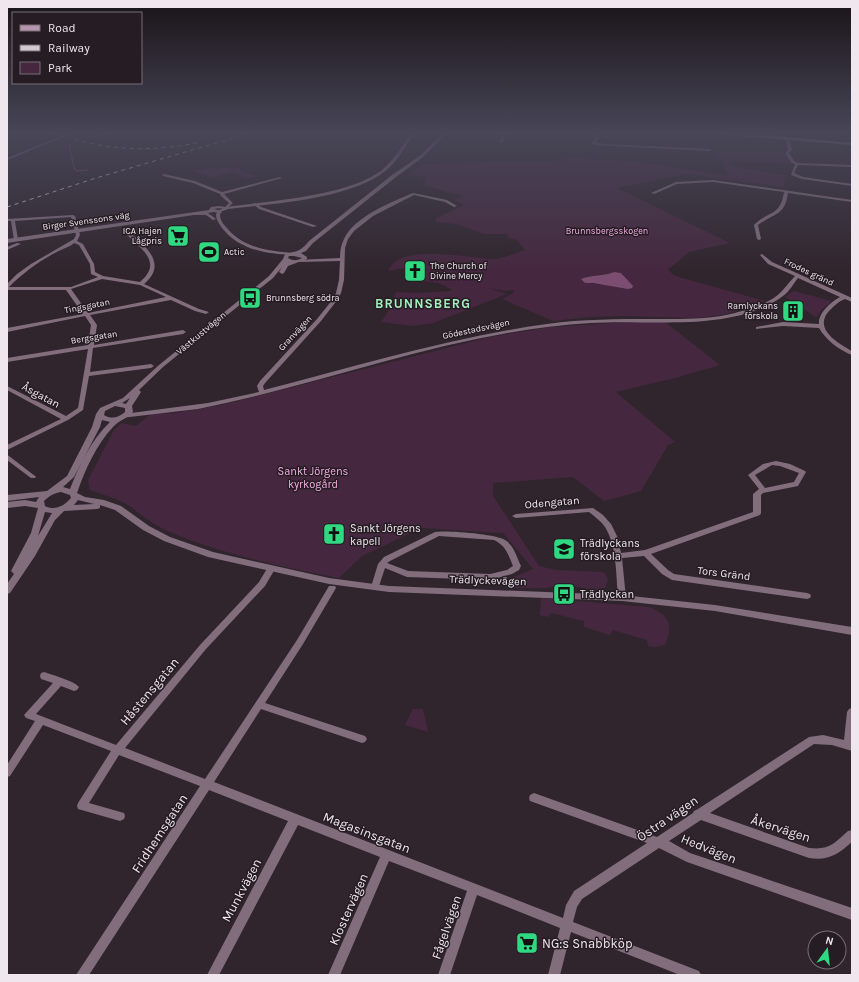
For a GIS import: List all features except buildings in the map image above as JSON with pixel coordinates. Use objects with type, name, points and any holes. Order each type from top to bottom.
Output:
[{"type":"street","points":[[185,180],[222,193],[273,180]]},
{"type":"street","name":"Birger Svenssons väg","points":[[7,241],[17,242],[78,230],[324,194],[357,185],[367,180]]},
{"type":"street","points":[[285,259],[286,256],[304,250],[389,180]]},
{"type":"street","points":[[304,257],[313,245],[395,180]]},
{"type":"street","points":[[821,180],[852,185]]},
{"type":"street","points":[[653,192],[676,183],[708,181],[852,201]]},
{"type":"street","points":[[759,239],[756,225],[782,209],[786,192]]},
{"type":"street","points":[[222,193],[222,195],[230,203],[246,206]]},
{"type":"street","name":"Granvägen","points":[[262,392],[260,386],[262,382],[317,322],[335,299],[340,289],[342,277],[344,244],[350,232],[360,222],[414,194],[446,201],[455,206]]},
{"type":"street","points":[[222,209],[230,203]]},
{"type":"street","points":[[230,203],[222,209],[217,216],[226,232],[238,241],[266,251],[294,254],[319,260]]},
{"type":"street","points":[[255,204],[260,208],[315,226]]},
{"type":"street","name":"Birger Svenssons väg","points":[[168,217],[213,210]]},
{"type":"street","points":[[213,210],[214,219]]},
{"type":"street","points":[[192,214],[207,214],[214,219],[222,232],[233,242],[255,251],[280,256],[296,262],[343,258]]},
{"type":"street","points":[[7,220],[72,216],[78,230],[78,237],[74,242],[39,260],[16,278],[7,288]]},
{"type":"street","points":[[7,249],[17,242],[13,220]]},
{"type":"street","points":[[125,231],[143,247],[154,264],[153,270],[146,281],[141,284]]},
{"type":"street","points":[[74,242],[81,244],[92,264],[93,273],[102,277],[141,284],[197,310],[206,312]]},
{"type":"street","name":"Frodes gränd","points":[[762,255],[770,263],[852,300]]},
{"type":"street","name":"Västkustvägen","points":[[120,418],[129,412],[128,407],[147,383],[185,354],[276,278],[286,265],[296,262],[304,257]]},
{"type":"street","name":"Västkustvägen","points":[[100,414],[103,409],[125,399],[146,379],[202,334],[236,304],[271,277],[285,259]]},
{"type":"street","name":"Gödestadsvägen","points":[[120,418],[151,411],[191,408],[262,392],[476,337],[523,328],[591,320],[684,320],[734,316],[758,308],[775,299],[788,289],[798,275]]},
{"type":"street","points":[[7,288],[77,287],[102,277]]},
{"type":"street","points":[[7,448],[66,419],[73,415],[83,405],[94,325],[68,288]]},
{"type":"street","points":[[844,297],[825,312],[820,320],[820,326],[829,338],[852,353]]},
{"type":"street","name":"Tingsgatan","points":[[7,330],[171,298]]},
{"type":"street","points":[[758,328],[784,324],[820,326]]},
{"type":"street","name":"Bergsgatan","points":[[7,360],[183,332]]},
{"type":"street","points":[[88,374],[151,366]]},
{"type":"street","name":"Åsgatan","points":[[7,388],[66,419]]},
{"type":"street","points":[[115,404],[128,407]]},
{"type":"street","name":"Gödestadsvägen","points":[[128,407],[151,411]]},
{"type":"street","points":[[100,414],[102,418],[105,419],[120,418]]},
{"type":"street","points":[[7,586],[32,542],[39,524],[42,499],[70,477],[96,427],[100,414]]},
{"type":"street","points":[[7,591],[32,554],[52,518],[62,508],[73,502],[78,478],[106,429],[120,418]]},
{"type":"street","points":[[7,457],[33,477]]},
{"type":"street","points":[[617,556],[646,553],[757,513],[757,494],[764,490],[796,484],[803,472],[776,462],[763,466],[751,475],[764,490]]},
{"type":"street","name":"Trädlyckevägen","points":[[50,493],[66,490],[83,499],[104,503],[118,508],[167,539],[211,555],[329,581],[375,588],[622,598],[715,608],[852,631]]},
{"type":"street","points":[[7,498],[50,493]]},
{"type":"street","points":[[7,505],[25,503],[41,506]]},
{"type":"street","name":"Trädlyckevägen","points":[[41,506],[50,510],[85,505],[98,506],[108,508],[132,518]]},
{"type":"street","name":"Odengatan","points":[[516,516],[591,507],[607,523],[613,536],[622,598]]},
{"type":"street","points":[[375,588],[382,564],[387,559],[438,534],[495,538],[504,542],[510,550],[517,566],[509,572],[490,577],[407,574],[382,564]]},
{"type":"street","name":"Tors Gränd","points":[[646,553],[664,572],[672,577],[808,596]]},
{"type":"street","name":"Håstensgatan","points":[[120,816],[82,806],[117,750],[203,647],[262,584],[271,569]]},
{"type":"street","name":"Fridhemsgatan","points":[[82,975],[300,642],[332,588]]},
{"type":"street","points":[[44,676],[74,687]]},
{"type":"street","name":"Magasinsgatan","points":[[60,682],[29,714],[117,750],[295,818],[695,975]]},
{"type":"street","points":[[259,704],[362,740]]},
{"type":"street","points":[[850,746],[852,712]]},
{"type":"street","points":[[7,773],[41,720]]},
{"type":"street","name":"Östra vägen","points":[[554,975],[572,905],[578,895],[698,814],[812,740],[821,738],[850,746]]},
{"type":"street","name":"Hedvägen","points":[[534,798],[658,842],[687,857],[852,914]]},
{"type":"street","name":"Åkervägen","points":[[698,814],[809,853],[819,855],[832,851],[852,835]]},
{"type":"street","name":"Munkvägen","points":[[212,975],[295,818]]},
{"type":"street","name":"Klostervägen","points":[[334,975],[387,854]]},
{"type":"street","name":"Fågelvägen","points":[[444,975],[474,888]]},
{"type":"green space","name":"Brunnsbergsskogen","points":[[425,180],[657,180],[617,188],[730,243],[689,252],[668,270],[674,275],[682,278],[765,301],[756,306],[721,315],[698,318],[620,316],[553,321],[502,299],[513,293],[514,290],[504,291],[488,288],[507,294],[433,323],[413,326],[381,322],[391,307],[396,292],[418,293],[451,291],[451,289],[438,283],[422,281],[424,270],[411,267],[388,271],[395,262],[406,257],[420,254],[496,259],[525,250],[517,240],[508,238],[507,234],[484,234],[456,224],[436,222],[436,218],[464,205],[453,200],[461,197],[459,195],[422,185]],"holes":[[[614,272],[621,273],[625,278],[603,284],[593,284],[582,279],[587,276],[608,275]]]},
{"type":"green space","name":"Brunnsbergsskogen","points":[[729,180],[785,180],[783,187]]},
{"type":"green space","points":[[794,291],[832,301],[820,311],[817,317],[785,297]]},
{"type":"green space","name":"Sankt Jörgens kyrkogård","points":[[630,322],[665,322],[720,365],[675,378],[616,392],[675,442],[668,445],[641,491],[604,501],[573,477],[493,483],[493,496],[539,566],[556,570],[604,572],[608,580],[605,588],[593,590],[574,586],[553,586],[547,588],[509,588],[505,583],[514,577],[533,569],[503,533],[421,528],[362,556],[339,578],[252,559],[210,547],[168,531],[148,520],[130,506],[116,499],[90,490],[88,480],[114,430],[122,423],[136,426],[151,414],[176,413],[222,405],[490,337],[550,327]]},
{"type":"green space","points":[[541,598],[648,607],[661,613],[668,621],[668,638],[665,645],[656,647],[648,646],[647,640],[613,630],[610,635],[584,627],[584,621],[551,613],[548,617],[540,615]]},
{"type":"green space","points":[[413,709],[423,709],[428,732],[405,725]]},
{"type":"shaded area","points":[[614,272],[621,273],[633,286],[632,288],[628,289],[585,283],[581,279],[589,276]]},
{"type":"railway","points":[[7,207],[90,180]]},
{"type":"place","name":"ICA Hajen Lågpris","points":[[178,236]]},
{"type":"place","name":"Actic","points":[[209,252]]},
{"type":"place","name":"The Church of Divine Mercy","points":[[415,271]]},
{"type":"place","name":"Brunnsberg södra","points":[[250,298]]},
{"type":"place","name":"Ramlyckans förskola","points":[[793,311]]},
{"type":"place","name":"Sankt Jörgens kapell","points":[[334,534]]},
{"type":"place","name":"Trädlyckans förskola","points":[[564,549]]},
{"type":"place","name":"Trädlyckan","points":[[564,594]]},
{"type":"place","name":"NG:s Snabbköp","points":[[527,943]]},
{"type":"district","name":"BRUNNSBERG","points":[[423,303]]}]
